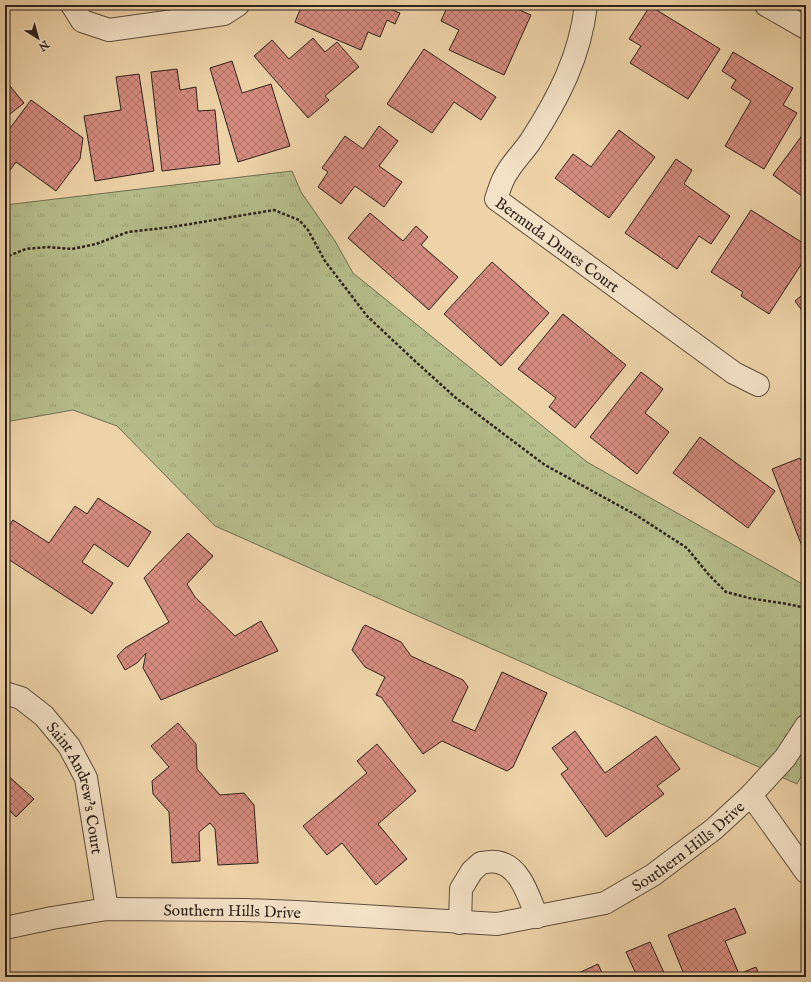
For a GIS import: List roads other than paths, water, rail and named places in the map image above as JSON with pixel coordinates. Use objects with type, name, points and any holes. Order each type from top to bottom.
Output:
[{"type":"street","points":[[72,5],[82,21],[109,30],[224,14],[238,5]]},
{"type":"street","name":"Bermuda Dunes Court","points":[[586,5],[582,31],[574,59],[561,89],[530,143],[507,172],[496,199],[734,373],[758,385]]},
{"type":"street","points":[[766,5],[806,28]]},
{"type":"street","name":"Saint Andrew's Court","points":[[5,693],[21,698],[44,716],[69,746],[86,778],[107,909]]},
{"type":"street","name":"Southern Hills Drive","points":[[5,928],[52,918],[107,909],[290,912],[497,924],[605,903],[653,875],[714,828],[751,795],[785,758],[806,726]]},
{"type":"street","points":[[751,795],[806,872]]},
{"type":"street","points":[[460,923],[461,889],[472,871],[481,863],[497,862],[511,869],[522,880],[537,917]]}]
